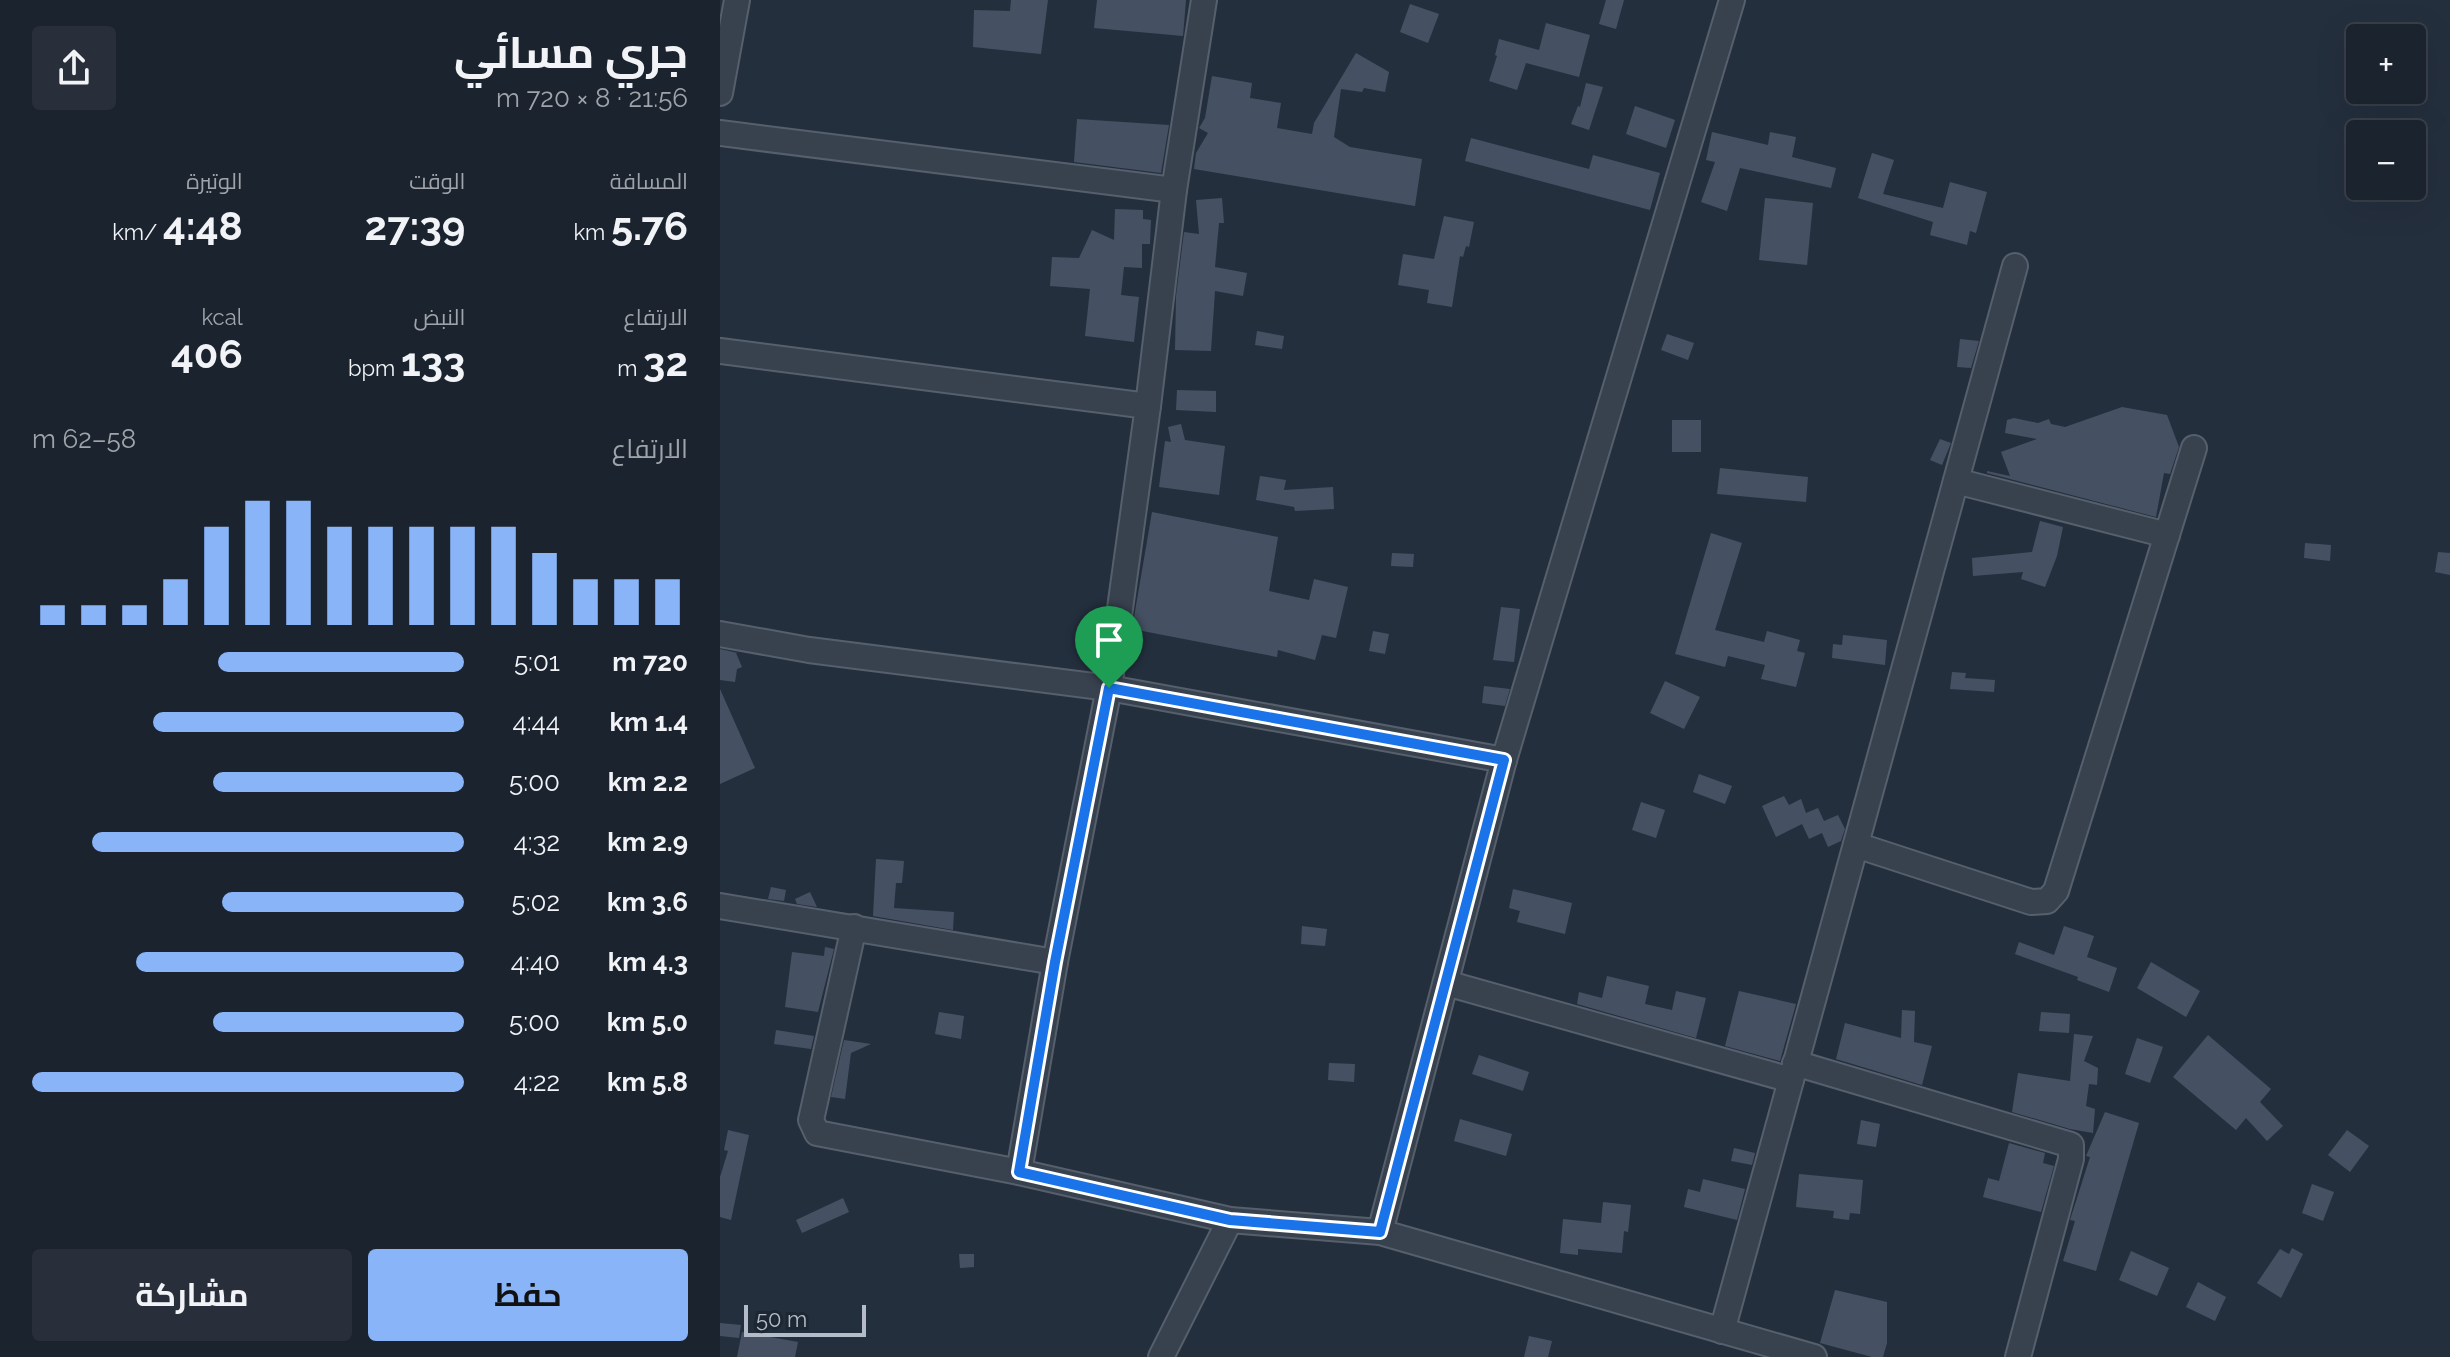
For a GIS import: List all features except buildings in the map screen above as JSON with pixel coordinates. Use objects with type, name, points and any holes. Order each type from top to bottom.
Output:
[{"type":"street","points":[[720,93],[737,0]]},
{"type":"street","points":[[1019,1172],[1055,962],[1109,688],[1174,190],[1204,0]]},
{"type":"street","points":[[1380,1232],[1504,760],[1732,0]]},
{"type":"street","points":[[720,133],[1174,190]]},
{"type":"street","points":[[1722,1331],[2015,266]]},
{"type":"street","points":[[720,351],[1148,406]]},
{"type":"street","points":[[1856,845],[2031,902],[2047,901],[2056,891],[2194,448]]},
{"type":"street","points":[[1956,481],[2167,535]]},
{"type":"street","points":[[720,634],[809,650],[1109,688],[1504,760]]},
{"type":"street","points":[[720,906],[1055,962]]},
{"type":"street","points":[[854,927],[811,1120],[817,1133],[1019,1172],[1230,1220],[1380,1232],[1814,1357]]},
{"type":"street","points":[[1446,983],[2071,1145],[2071,1159],[2018,1357]]},
{"type":"street","points":[[1161,1357],[1230,1220]]},
{"type":"route","points":[[1109,688],[1504,760],[1380,1232],[1230,1220],[1019,1172],[1055,962],[1109,688]]}]
